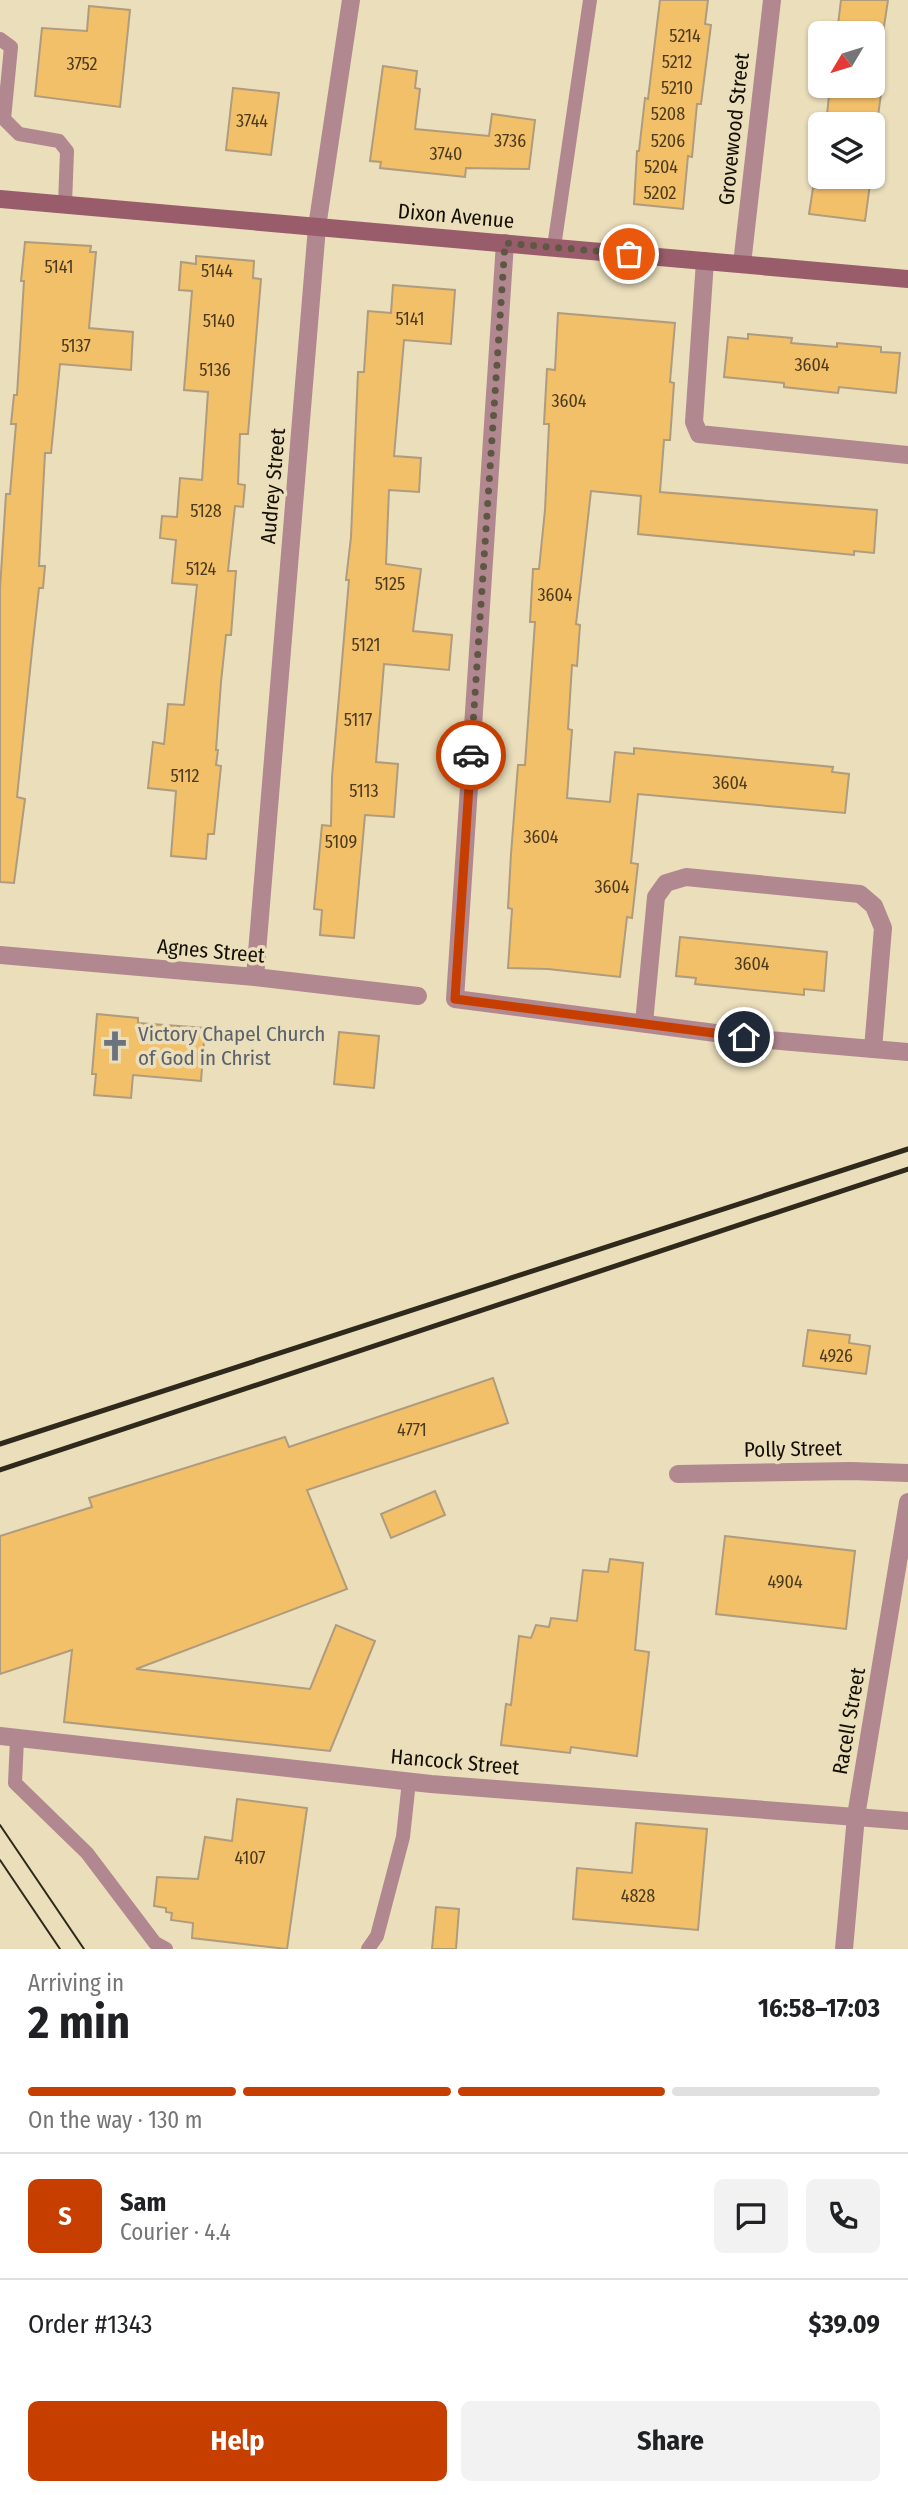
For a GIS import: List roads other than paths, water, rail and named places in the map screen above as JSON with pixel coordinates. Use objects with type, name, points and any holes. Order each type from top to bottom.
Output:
[{"type":"street","name":"Audrey Street","points":[[255,977],[317,227],[351,0]]},
{"type":"street","name":"Grovewood Street","points":[[742,264],[772,0]]},
{"type":"street","name":"Dixon Avenue","points":[[0,199],[908,279]]},
{"type":"street","points":[[505,243],[455,999],[769,1040],[908,1052]]},
{"type":"street","points":[[705,261],[694,422],[699,434],[908,455]]},
{"type":"street","points":[[644,1023],[656,897],[666,883],[686,877],[860,894],[874,906],[883,928],[873,1049]]},
{"type":"street","name":"Agnes Street","points":[[0,955],[255,977],[418,996]]},
{"type":"street","name":"Polly Street","points":[[678,1474],[851,1471],[908,1474]]},
{"type":"street","name":"Racell Street","points":[[844,1949],[856,1816],[906,1528],[908,1502]]},
{"type":"street","name":"Hancock Street","points":[[9,1738],[409,1782],[908,1821]]},
{"type":"lane","points":[[554,247],[590,0]]},
{"type":"lane","points":[[0,39],[10,47],[4,118],[19,134],[59,141],[67,151],[65,204]]},
{"type":"lane","points":[[9,1738],[15,1783],[87,1853],[155,1943],[166,1949]]},
{"type":"lane","points":[[368,1949],[377,1936],[404,1836],[409,1782]]},
{"type":"tram line","points":[[0,1825],[84,1949]]},
{"type":"tram line","points":[[0,1860],[60,1949]]},
{"type":"railway","points":[[0,1444],[908,1149]]},
{"type":"railway","points":[[0,1470],[908,1169]]},
{"type":"place","name":"Victory Chapel Church of God in Christ","points":[[115,1046]]}]
